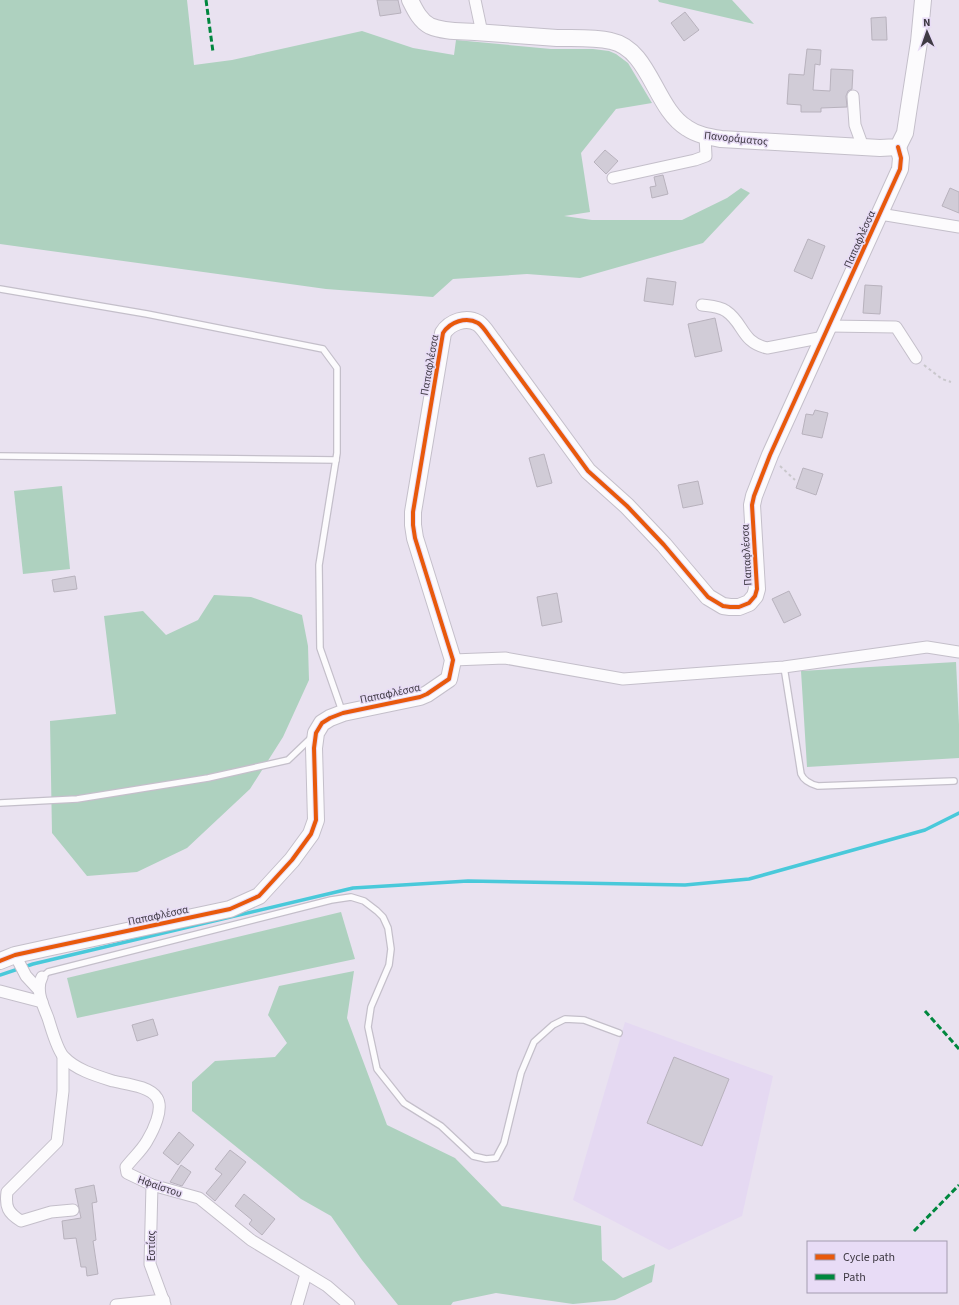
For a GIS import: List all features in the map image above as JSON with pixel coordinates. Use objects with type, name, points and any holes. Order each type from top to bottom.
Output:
[{"type":"street","name":"Πανοράματος","points":[[410,0],[417,14],[429,26],[448,30],[482,33],[604,40],[622,45],[630,50],[639,61],[675,118],[686,128],[705,136],[739,140],[880,148],[898,146]]},
{"type":"street","points":[[475,0],[482,33]]},
{"type":"street","points":[[898,146],[905,132],[919,42],[923,0]]},
{"type":"street","points":[[853,96],[855,125],[863,147]]},
{"type":"street","points":[[613,178],[695,160],[706,156],[705,136]]},
{"type":"street","name":"Παπαφλέσσα","points":[[0,961],[230,909],[259,896],[297,854],[311,834],[316,820],[314,748],[316,733],[322,723],[343,713],[420,697],[436,690],[449,679],[453,660],[415,538],[413,512],[443,333],[448,326],[455,322],[463,320],[472,321],[479,324],[588,471],[627,506],[664,545],[708,597],[718,604],[730,607],[743,606],[749,603],[757,589],[752,505],[754,496],[770,455],[900,169],[901,158],[898,146]]},
{"type":"street","points":[[880,214],[959,227]]},
{"type":"street","points":[[702,305],[719,308],[726,311],[733,317],[750,340],[758,346],[767,348],[827,332],[896,327],[916,358]]},
{"type":"street","points":[[453,660],[505,658],[623,679],[784,667],[927,647],[959,652]]},
{"type":"street","points":[[17,958],[26,976],[39,990]]},
{"type":"street","points":[[42,977],[39,983],[42,1002],[54,1037],[63,1057],[63,1091],[57,1142],[7,1192],[6,1204],[13,1216],[21,1221],[51,1212],[73,1210]]},
{"type":"street","points":[[0,991],[42,1002]]},
{"type":"street","name":"Ηφαίστου","points":[[63,1057],[82,1070],[113,1081],[147,1089],[157,1098],[160,1105],[159,1115],[147,1141],[126,1167],[127,1173],[152,1185],[198,1198],[251,1240],[327,1286],[349,1305]]},
{"type":"street","name":"Εστίας","points":[[152,1185],[150,1264],[164,1303]]},
{"type":"street","points":[[297,1305],[306,1274]]},
{"type":"street","points":[[116,1305],[164,1303]]},
{"type":"lane","points":[[0,289],[147,314],[322,349],[336,368],[337,453],[319,565],[320,648],[343,713]]},
{"type":"lane","points":[[0,456],[336,460]]},
{"type":"lane","points":[[784,667],[801,774],[803,778],[818,786],[954,782]]},
{"type":"lane","points":[[0,803],[77,798],[208,778],[281,762],[288,760],[316,733]]},
{"type":"lane","points":[[42,977],[48,972],[331,900],[351,897],[364,901],[383,917],[388,928],[391,948],[389,965],[371,1007],[368,1027],[377,1069],[404,1103],[441,1126],[473,1156],[486,1159],[496,1158],[504,1143],[521,1073],[534,1042],[553,1024],[565,1019],[584,1020],[619,1033]]},
{"type":"path","points":[[916,358],[942,379],[951,382]]},
{"type":"path","points":[[778,464],[795,480]]},
{"type":"shaded area","points":[[625,1022],[773,1076],[742,1216],[669,1250],[573,1200]]},
{"type":"green space","points":[[0,0],[187,0],[194,65],[232,60],[362,31],[413,48],[454,55],[456,40],[551,49],[593,49],[609,51],[616,54],[628,63],[652,103],[616,109],[581,153],[590,212],[564,216],[592,220],[682,220],[727,198],[741,188],[750,193],[703,243],[580,278],[527,274],[453,279],[433,297],[326,289],[0,244]]},
{"type":"green space","points":[[658,0],[732,0],[754,24],[659,2]]},
{"type":"green space","points":[[62,486],[70,569],[23,574],[14,491]]},
{"type":"green space","points":[[214,595],[251,597],[302,615],[308,646],[309,680],[283,737],[250,789],[187,848],[137,872],[87,876],[52,833],[50,721],[116,714],[104,616],[143,611],[166,635],[198,620]]},
{"type":"green space","points":[[956,662],[959,758],[807,767],[801,671]]},
{"type":"green space","points":[[341,912],[355,959],[77,1018],[67,978]]},
{"type":"green space","points":[[354,971],[347,1018],[387,1125],[455,1158],[502,1206],[601,1226],[602,1260],[623,1278],[655,1264],[652,1282],[615,1300],[573,1304],[496,1293],[453,1302],[451,1305],[398,1305],[362,1260],[331,1216],[301,1199],[192,1111],[192,1082],[215,1061],[275,1057],[287,1043],[268,1015],[279,986]]},
{"type":"building","points":[[377,0],[398,0],[401,13],[380,16]]},
{"type":"building","points":[[685,12],[699,30],[684,41],[671,23]]},
{"type":"building","points":[[886,17],[887,40],[872,40],[871,18]]},
{"type":"building","points":[[807,49],[821,50],[820,65],[815,64],[813,90],[830,91],[831,69],[853,70],[852,89],[848,91],[846,96],[847,107],[821,108],[821,112],[801,112],[801,105],[787,104],[789,74],[804,75]]},
{"type":"building","points":[[605,150],[618,161],[606,174],[594,162]]},
{"type":"building","points":[[663,175],[668,194],[652,198],[650,187],[656,186],[654,177]]},
{"type":"building","points":[[950,188],[959,192],[959,213],[942,206]]},
{"type":"building","points":[[808,239],[825,246],[812,279],[794,271]]},
{"type":"building","points":[[647,278],[676,282],[673,305],[644,301]]},
{"type":"building","points":[[865,285],[882,286],[880,314],[863,313]]},
{"type":"building","points":[[715,318],[722,351],[695,357],[688,324]]},
{"type":"building","points":[[815,410],[828,413],[822,438],[802,434],[806,414],[813,415]]},
{"type":"building","points":[[544,454],[552,483],[537,487],[529,458]]},
{"type":"building","points":[[803,468],[823,474],[816,495],[796,488]]},
{"type":"building","points":[[698,481],[703,504],[683,508],[678,485]]},
{"type":"building","points":[[75,576],[77,589],[54,592],[52,580]]},
{"type":"building","points":[[789,591],[801,615],[784,623],[772,599]]},
{"type":"building","points":[[557,593],[562,622],[542,626],[537,597]]},
{"type":"building","points":[[153,1019],[158,1035],[137,1041],[132,1025]]},
{"type":"building","points":[[674,1057],[729,1079],[702,1146],[647,1123]]},
{"type":"building","points":[[179,1132],[194,1145],[178,1165],[163,1153]]},
{"type":"building","points":[[230,1150],[246,1162],[215,1201],[206,1193],[222,1174],[215,1169]]},
{"type":"building","points":[[181,1165],[191,1172],[182,1186],[170,1182]]},
{"type":"building","points":[[94,1185],[97,1202],[92,1203],[96,1240],[93,1241],[98,1274],[87,1276],[86,1267],[81,1267],[76,1238],[64,1239],[62,1221],[81,1218],[75,1189]]},
{"type":"building","points":[[244,1194],[275,1219],[262,1235],[249,1224],[252,1220],[235,1206]]},
{"type":"waterway","points":[[0,975],[33,964],[353,888],[468,881],[685,885],[749,879],[925,830],[959,813]]},
{"type":"marked path","points":[[206,0],[213,52]]},
{"type":"marked path","points":[[925,1011],[959,1049]]},
{"type":"marked path","points":[[914,1231],[959,1185]]},
{"type":"cycle path","points":[[0,961],[15,955],[230,909],[259,896],[292,860],[311,834],[316,820],[314,748],[316,733],[322,723],[343,713],[420,697],[449,679],[453,660],[415,538],[413,512],[443,333],[454,323],[468,320],[478,323],[482,327],[588,471],[627,506],[664,545],[708,597],[723,606],[739,607],[749,603],[755,596],[757,589],[752,505],[754,496],[770,455],[900,169],[901,158],[898,147]]}]
